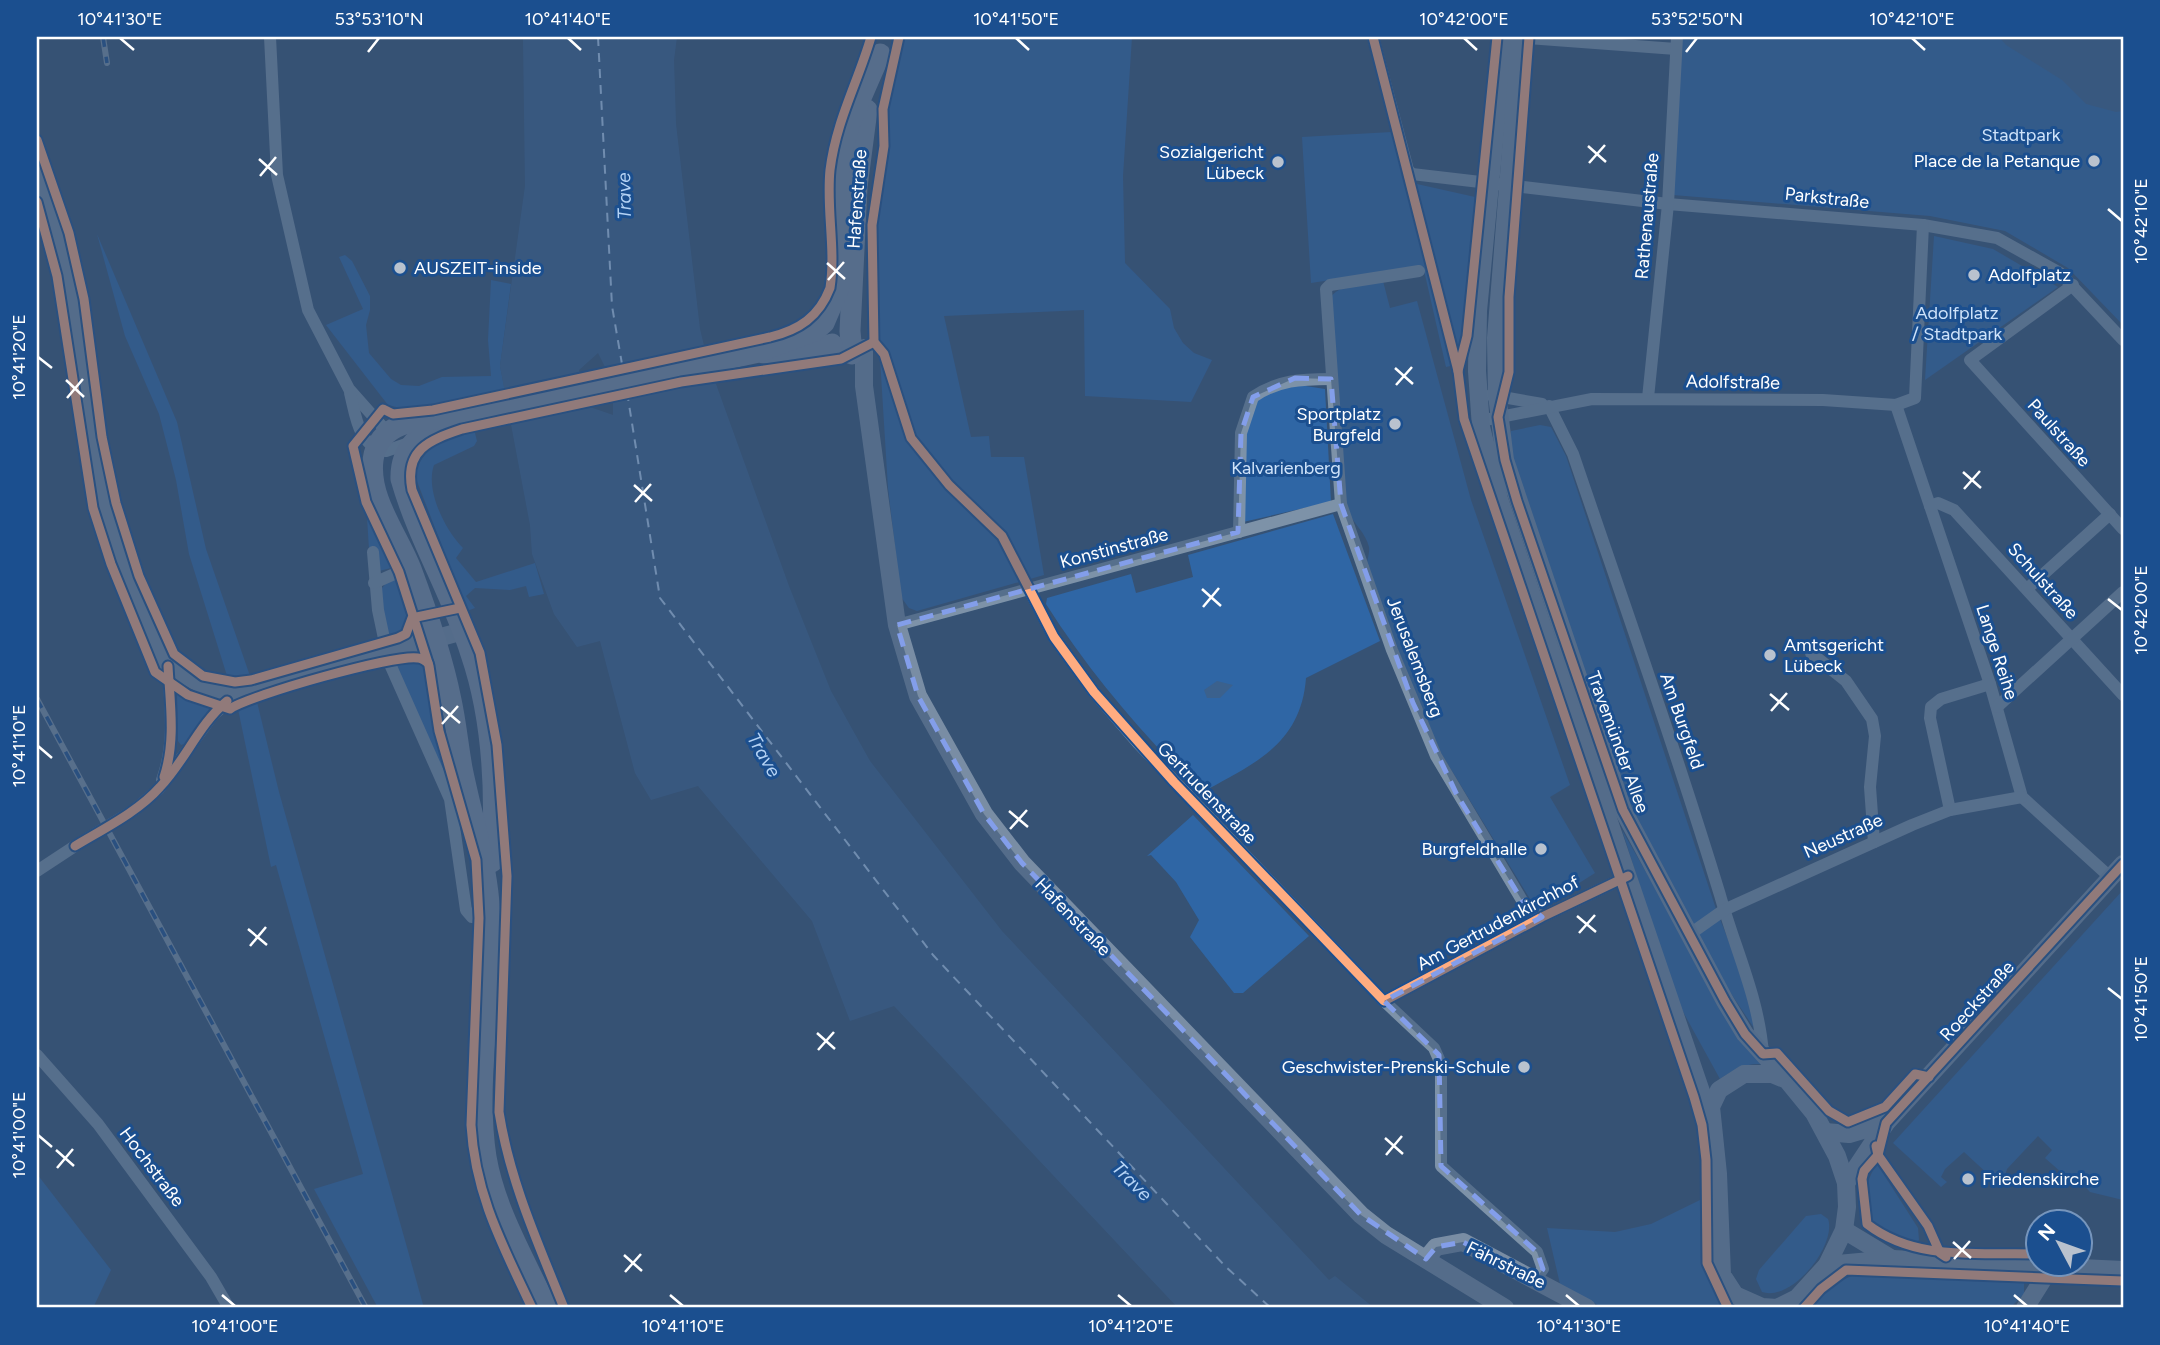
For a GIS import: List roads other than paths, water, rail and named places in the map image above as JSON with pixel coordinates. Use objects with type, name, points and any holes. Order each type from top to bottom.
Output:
[{"type":"main road","name":"Travemünder Allee","points":[[1504,37],[1498,183],[1497,317],[1488,396],[1480,421],[1499,499],[1710,1118],[1718,1174],[1720,1260],[1726,1283],[1739,1302]]},
{"type":"main road","name":"Travemünder Allee","points":[[1498,183],[1520,37]]},
{"type":"main road","name":"Hafenstraße","points":[[883,43],[860,148],[850,331],[858,351],[864,386],[897,625],[918,696],[984,814],[1022,863],[1361,1215],[1505,1308]]},
{"type":"main road","name":"Hafenstraße","points":[[858,351],[864,307],[867,176],[883,43]]},
{"type":"main road","points":[[824,323],[839,288],[839,173],[844,148],[850,123],[883,43]]},
{"type":"main road","points":[[37,172],[66,274],[104,507],[151,639],[168,666],[216,692],[246,691],[449,634]]},
{"type":"main road","points":[[759,352],[797,354],[839,341],[850,331],[864,307]]},
{"type":"main road","points":[[449,634],[410,567],[375,488],[373,460],[383,444],[419,419],[448,419],[759,352],[805,336],[824,323],[836,321],[850,331]]},
{"type":"main road","points":[[820,349],[858,351]]},
{"type":"main road","name":"Travemünder Allee","points":[[1488,396],[1499,417],[1505,460],[1517,501],[1620,800],[1745,1034],[1787,1080],[1825,1132],[1846,1183]]},
{"type":"main road","points":[[448,419],[413,441],[402,460],[401,479],[449,634],[492,865],[484,1086],[486,1157],[501,1207],[547,1308]]},
{"type":"main road","points":[[383,444],[396,507],[449,634],[452,704],[490,911]]},
{"type":"main road","name":"Roeckstraße","points":[[1846,1183],[1876,1147],[1886,1123],[2123,864]]},
{"type":"main road","points":[[1710,1118],[1714,1100],[1734,1078],[1758,1073],[1787,1080]]},
{"type":"main road","points":[[1825,1132],[1849,1134],[1886,1123]]},
{"type":"main road","points":[[1739,1302],[1762,1307],[1785,1307],[1808,1288],[1827,1265],[1844,1230],[1846,1183]]},
{"type":"main road","points":[[1844,1230],[1892,1259]]},
{"type":"main road","name":"Fährstraße","points":[[1426,1259],[1436,1247],[1463,1242],[1587,1308]]},
{"type":"main road","points":[[1827,1265],[1892,1259],[2024,1266]]},
{"type":"main road","points":[[2094,1269],[2123,1270]]},
{"type":"main road","points":[[2025,1308],[2042,1278]]},
{"type":"street","points":[[270,37],[277,175],[298,277],[317,332],[383,444]]},
{"type":"street","name":"Parkstraße","points":[[1373,37],[1408,170],[1412,174],[1668,204],[1923,225],[1997,238],[2041,261],[2073,285],[2123,340]]},
{"type":"street","points":[[1513,37],[1676,43]]},
{"type":"street","name":"Rathenaustraße","points":[[1648,398],[1668,204],[1676,43]]},
{"type":"street","name":"Adolfstraße","points":[[1480,421],[1591,399],[1823,400],[1896,405],[1915,398],[1923,225]]},
{"type":"street","name":"Jerusalemsberg","points":[[1419,271],[1330,285],[1326,289],[1340,504],[1392,650],[1436,756],[1523,902],[1542,917]]},
{"type":"street","name":"Paulstraße","points":[[2073,285],[1970,360],[2123,529]]},
{"type":"street","points":[[1239,532],[1241,433],[1253,397],[1276,384],[1295,379],[1331,379]]},
{"type":"street","points":[[349,389],[361,435],[383,444],[413,441]]},
{"type":"street","name":"Adolfstraße","points":[[1488,396],[1549,406]]},
{"type":"street","name":"Lange Reihe","points":[[1896,405],[1990,684],[2022,797]]},
{"type":"street","name":"Am Burgfeld","points":[[1549,406],[1573,454],[1751,985],[1761,1024],[1763,1054]]},
{"type":"street","name":"Schulstraße","points":[[1930,506],[1938,503],[1954,510],[2123,695]]},
{"type":"street","name":"Konstinstraße","points":[[897,625],[1340,504]]},
{"type":"street","points":[[2027,589],[2110,514]]},
{"type":"street","points":[[373,552],[374,583],[387,650],[450,799],[468,915],[490,911]]},
{"type":"street","points":[[374,583],[410,567]]},
{"type":"street","name":"Gertrudenstraße","points":[[1029,589],[1054,637],[1129,733],[1384,1001],[1439,1055],[1441,1166],[1537,1252],[1543,1269],[1535,1280]]},
{"type":"street","points":[[1997,707],[2123,592]]},
{"type":"street","points":[[1811,653],[1846,681],[1872,719],[1875,736],[1870,788],[1874,842]]},
{"type":"street","points":[[159,789],[170,759],[172,731],[168,666]]},
{"type":"street","points":[[1950,810],[1930,713],[1934,702],[1990,684]]},
{"type":"street","points":[[37,870],[134,810],[159,789],[212,716],[246,691]]},
{"type":"street","points":[[2022,797],[2110,878]]},
{"type":"street","name":"Neustraße","points":[[1690,934],[1724,910],[1950,810],[2022,797]]},
{"type":"street","name":"Am Gertrudenkirchhof","points":[[1384,1001],[1542,917],[1628,876]]},
{"type":"street","name":"Hochstraße","points":[[37,1055],[98,1124],[211,1277],[229,1308]]},
{"type":"water","name":"Trave","points":[[523,37],[677,37],[674,60],[676,124],[700,329],[708,362],[789,586],[831,691],[870,761],[1002,931],[1329,1280],[1335,1276],[1374,1308],[1178,1308],[894,1006],[850,1021],[812,921],[698,786],[651,800],[635,773],[600,641],[577,647],[554,614],[532,554],[530,525],[500,366],[525,186]]},
{"type":"water","points":[[1999,37],[2123,37],[2123,111],[2116,112],[2086,104],[2062,80],[2006,45]]},
{"type":"water","points":[[1217,681],[1233,685],[1220,698],[1207,698],[1204,690]]},
{"type":"railway","points":[[103,37],[107,63]]},
{"type":"railway","points":[[37,699],[366,1308]]},
{"type":"place","name":"Place de la Petanque","points":[[2094,161]]},
{"type":"place","name":"Sozialgericht Lübeck","points":[[1278,162]]},
{"type":"place","name":"AUSZEIT-inside","points":[[400,268]]},
{"type":"place","name":"Adolfplatz","points":[[1974,275]]},
{"type":"place","name":"Sportplatz Burgfeld","points":[[1395,424]]},
{"type":"place","name":"Amtsgericht Lübeck","points":[[1770,655]]},
{"type":"place","name":"Burgfeldhalle","points":[[1541,849]]},
{"type":"place","name":"Geschwister-Prenski-Schule","points":[[1524,1067]]},
{"type":"place","name":"Friedenskirche","points":[[1968,1179]]},
{"type":"park label","name":"Stadtpark","points":[[2021,135]]},
{"type":"park label","name":"Adolfplatz / Stadtpark","points":[[1957,323]]},
{"type":"park label","name":"Kalvarienberg","points":[[1286,468]]}]
